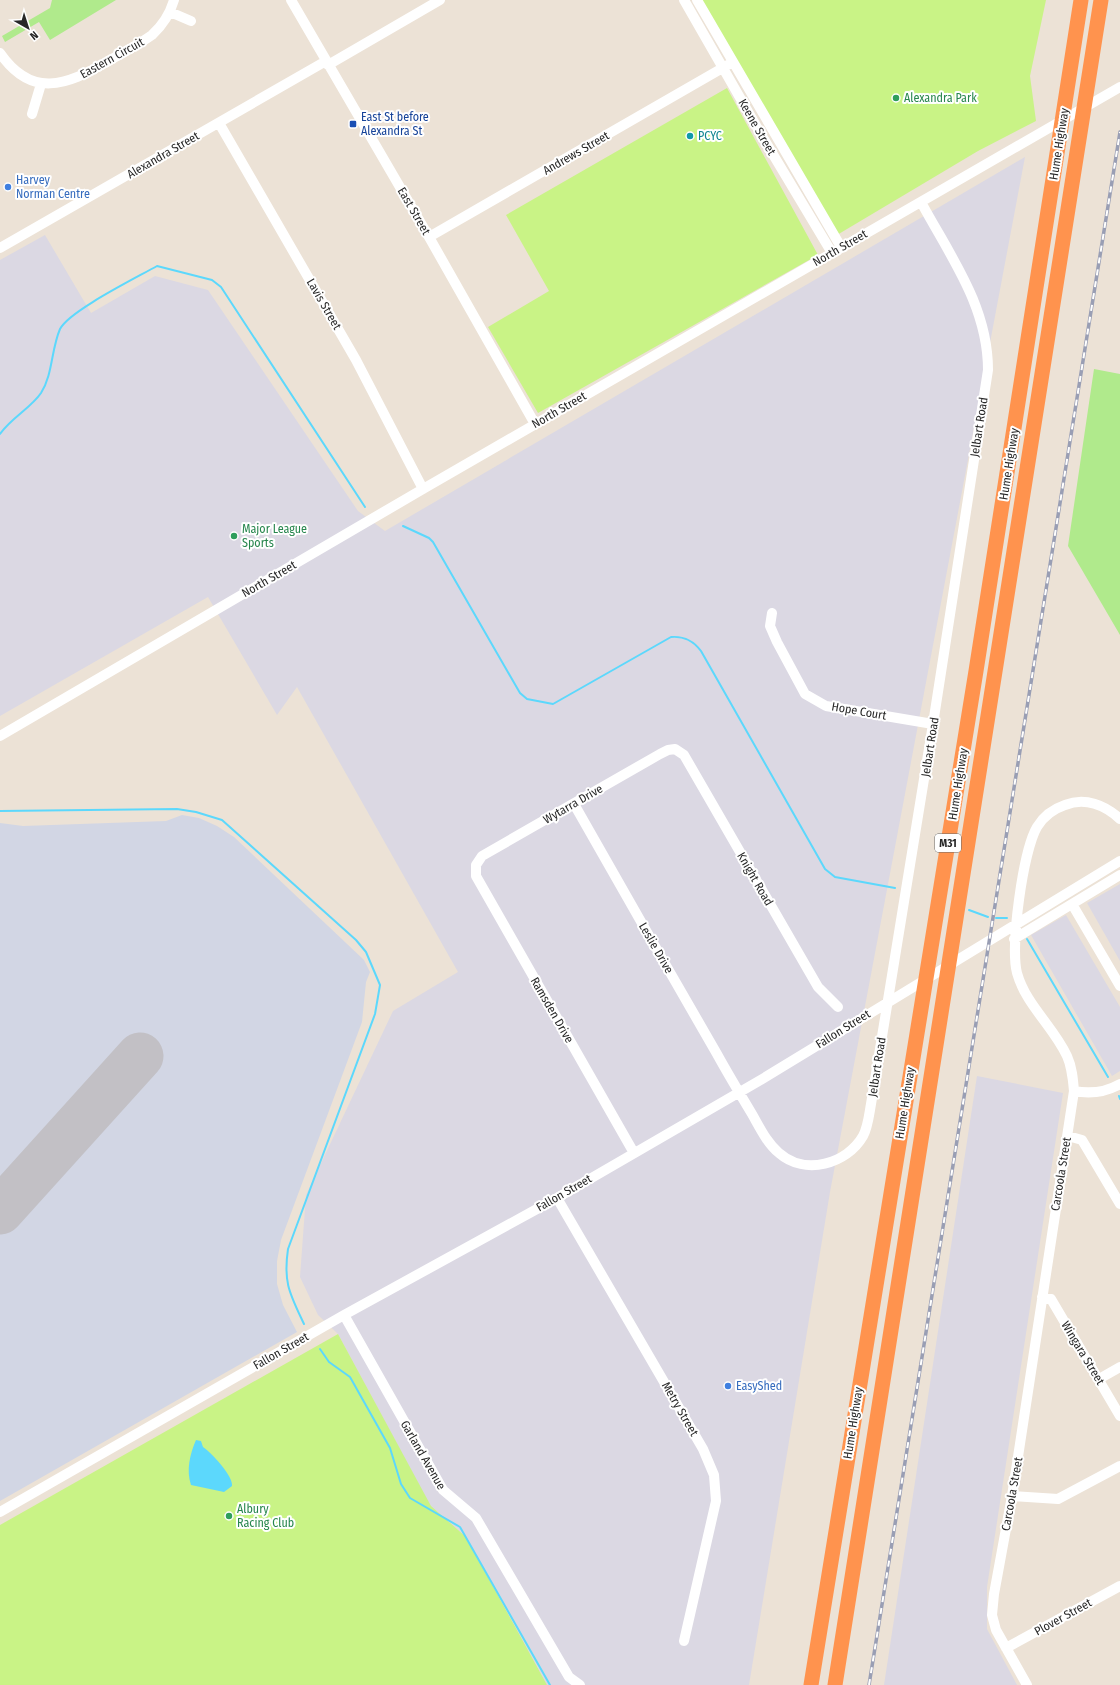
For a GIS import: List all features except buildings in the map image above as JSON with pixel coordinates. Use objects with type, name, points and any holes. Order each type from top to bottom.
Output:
[{"type":"highway","name":"Hume Highway","points":[[810,1685],[976,671],[1081,0]]},
{"type":"highway","name":"Hume Highway","points":[[835,1685],[1101,0]]},
{"type":"street","name":"Eastern Circuit","points":[[41,84],[72,80],[93,70],[152,35],[161,28],[170,12],[174,0]]},
{"type":"street","name":"East Street","points":[[291,0],[429,237],[535,424]]},
{"type":"street","name":"Alexandra Street","points":[[0,248],[219,123],[440,0]]},
{"type":"street","name":"Keene Street","points":[[684,0],[832,253]]},
{"type":"street","name":"Keene Street","points":[[697,0],[842,247]]},
{"type":"street","points":[[170,12],[191,21]]},
{"type":"street","points":[[0,53],[18,74],[41,84],[32,114]]},
{"type":"street","name":"Andrews Street","points":[[429,237],[733,62]]},
{"type":"street","name":"North Street","points":[[0,736],[423,488],[1120,87]]},
{"type":"street","name":"Lavis Street","points":[[219,123],[356,360],[423,488]]},
{"type":"street","name":"Jelbart Road","points":[[739,1093],[772,1147],[791,1161],[814,1165],[834,1161],[843,1157],[853,1149],[863,1135],[871,1104],[934,724],[988,370],[985,332],[976,302],[921,202]]},
{"type":"street","points":[[1022,379],[1041,380]]},
{"type":"street","name":"Hope Court","points":[[772,613],[770,626],[805,694],[826,706],[934,724]]},
{"type":"street","name":"Wytarra Drive","points":[[476,865],[482,856],[660,754],[668,750],[675,749]]},
{"type":"street","name":"Knight Road","points":[[675,749],[684,756],[818,987],[838,1007]]},
{"type":"street","name":"Carcoola Street","points":[[1027,1685],[996,1630],[992,1615],[994,1594],[1012,1496],[1074,1091],[1073,1074],[1068,1057],[1024,991],[1017,973],[1014,954],[1014,939],[1020,895],[1031,840],[1037,826],[1046,816],[1057,808],[1067,804],[1091,802],[1109,810],[1120,819]]},
{"type":"street","name":"Leslie Drive","points":[[574,804],[739,1093]]},
{"type":"street","name":"Fallon Street","points":[[0,1512],[344,1315],[557,1198],[739,1093],[1120,861]]},
{"type":"street","name":"Ramsden Drive","points":[[476,865],[476,876],[634,1153]]},
{"type":"street","points":[[1014,939],[1120,875]]},
{"type":"street","points":[[1072,904],[1120,986]]},
{"type":"street","points":[[1074,1091],[1086,1093],[1101,1092],[1120,1084]]},
{"type":"street","points":[[1068,1136],[1082,1140],[1120,1204]]},
{"type":"street","name":"Metry Street","points":[[557,1198],[703,1449],[714,1475],[716,1501],[684,1641]]},
{"type":"street","name":"Wingara Street","points":[[1042,1297],[1051,1299],[1120,1416]]},
{"type":"street","name":"Garland Avenue","points":[[344,1315],[443,1490],[476,1518],[569,1677],[580,1685]]},
{"type":"street","points":[[1099,1379],[1120,1367]]},
{"type":"street","points":[[1012,1496],[1058,1499],[1120,1466]]},
{"type":"street","name":"Plover Street","points":[[1006,1648],[1120,1586]]},
{"type":"shaded area","points":[[1025,157],[830,1192],[749,1685],[547,1685],[466,1537],[431,1507],[338,1334],[318,1315],[300,1277],[306,1195],[393,1011],[458,972],[297,687],[277,715],[208,597],[0,716],[0,260],[45,235],[91,313],[155,276],[208,290],[358,511],[385,531]]},
{"type":"shaded area","points":[[182,815],[199,818],[217,826],[234,837],[364,960],[370,972],[366,982],[362,1022],[281,1240],[277,1261],[277,1284],[283,1305],[297,1332],[0,1501],[0,823],[23,826],[166,821]]},
{"type":"shaded area","points":[[1120,884],[1120,961],[1087,903]]},
{"type":"shaded area","points":[[1066,915],[1120,1007],[1120,1071],[1112,1076],[1031,935]]},
{"type":"shaded area","points":[[977,1076],[1063,1093],[987,1587],[987,1629],[1017,1685],[884,1685]]},
{"type":"green space","points":[[52,0],[116,0],[50,40],[39,22],[5,42],[2,36],[50,8]]},
{"type":"green space","name":"Alexandra Park","points":[[702,0],[1046,0],[1030,76],[1036,121],[978,151],[837,235]]},
{"type":"green space","points":[[727,88],[818,255],[538,413],[488,327],[549,291],[506,215]]},
{"type":"green space","points":[[1094,369],[1120,374],[1120,635],[1068,546]]},
{"type":"green space","name":"Albury Racing Club","points":[[338,1334],[431,1506],[466,1537],[547,1685],[0,1685],[0,1525]]},
{"type":"water","points":[[196,1440],[201,1441],[203,1447],[226,1471],[232,1482],[232,1486],[224,1492],[191,1485],[189,1462]]},
{"type":"waterway","points":[[0,434],[41,393],[48,378],[57,337],[60,329],[66,322],[89,304],[157,266],[212,280],[221,287],[365,507]]},
{"type":"waterway","points":[[403,526],[429,538],[433,542],[520,693],[527,699],[553,704],[671,637],[680,637],[691,641],[701,651],[825,869],[835,877],[895,888]]},
{"type":"waterway","points":[[0,811],[177,809],[196,812],[222,820],[356,940],[366,952],[380,985],[375,1014],[288,1249],[286,1271],[287,1280],[291,1296],[304,1324]]},
{"type":"waterway","points":[[969,910],[988,917]]},
{"type":"waterway","points":[[996,918],[1007,918]]},
{"type":"waterway","points":[[1027,939],[1108,1077]]},
{"type":"waterway","points":[[320,1349],[329,1362],[350,1377],[390,1448],[401,1484],[410,1498],[460,1527],[550,1685]]},
{"type":"taxiway","points":[[0,1209],[37,1170]]},
{"type":"runway","points":[[0,1211],[140,1056]]},
{"type":"railway","points":[[869,1685],[1120,132]]},
{"type":"place","name":"Alexandra Park","points":[[896,98]]},
{"type":"place","name":"East St before Alexandra St","points":[[353,124]]},
{"type":"place","name":"PCYC","points":[[690,136]]},
{"type":"place","name":"Harvey Norman Centre","points":[[8,187]]},
{"type":"place","name":"Major League Sports","points":[[234,536]]},
{"type":"place","name":"EasyShed","points":[[728,1386]]},
{"type":"place","name":"Albury Racing Club","points":[[229,1516]]}]
